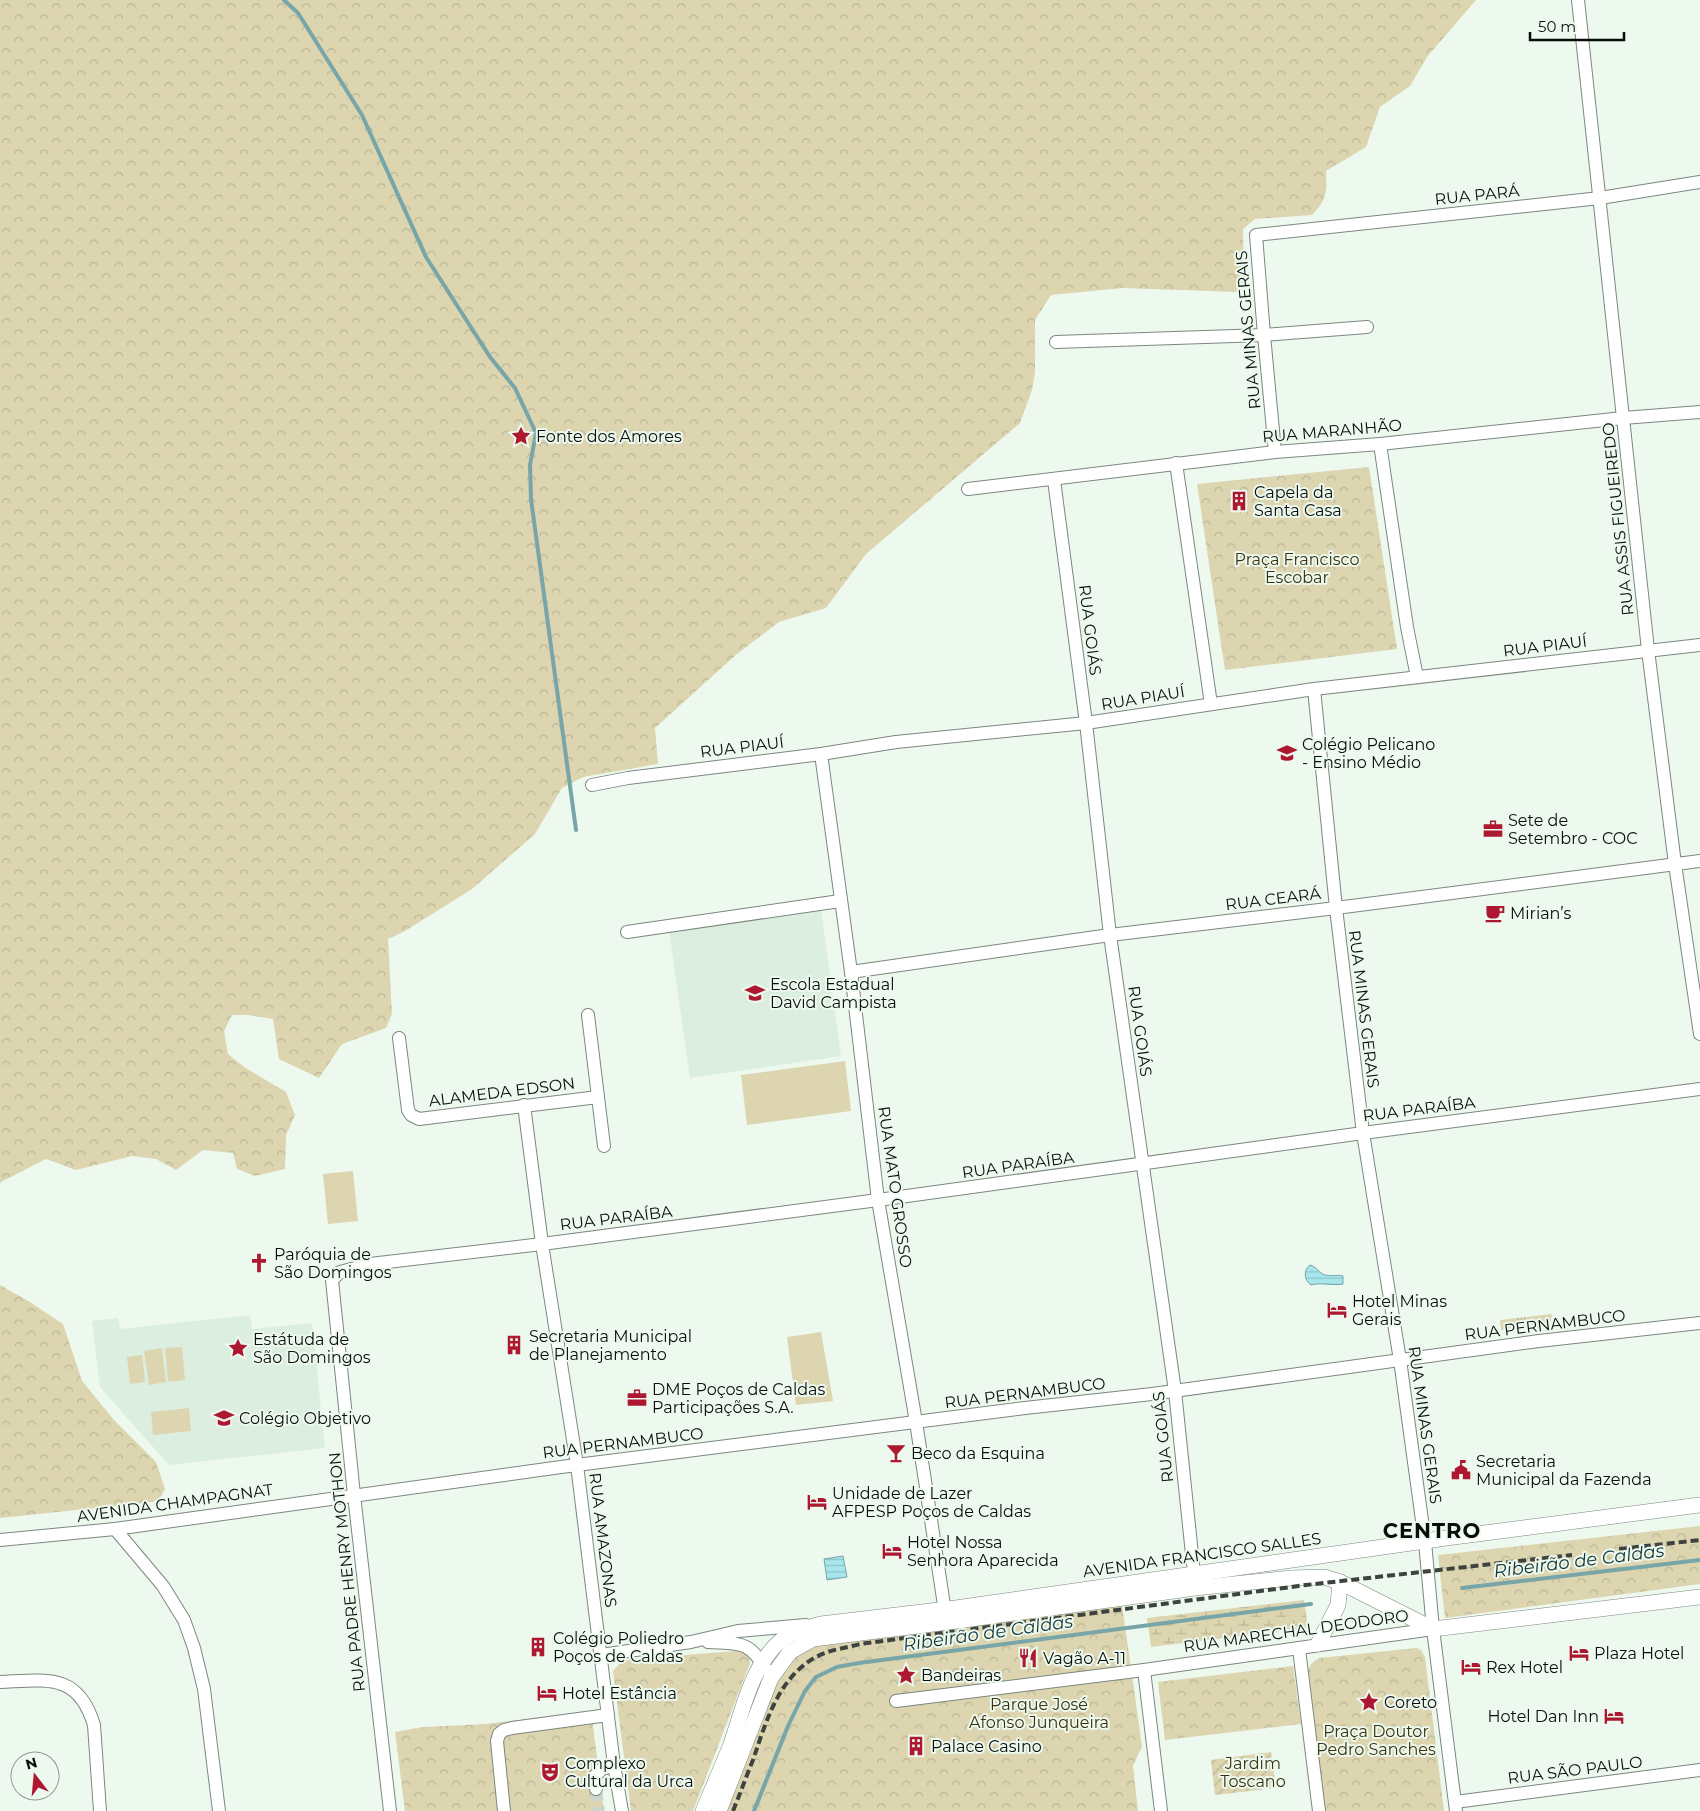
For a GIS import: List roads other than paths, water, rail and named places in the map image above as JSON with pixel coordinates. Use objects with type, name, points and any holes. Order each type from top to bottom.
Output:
[{"type":"main road","name":"AVENIDA FRANCISCO SALLES","points":[[719,1811],[772,1678],[790,1652],[813,1639],[946,1616],[1194,1581],[1425,1542],[1700,1505]]},
{"type":"main road","name":"AVENIDA FRANCISCO SALLES","points":[[1194,1581],[1324,1577],[1340,1582],[1433,1630]]},
{"type":"main road","points":[[1318,1644],[1338,1605],[1340,1582]]},
{"type":"main road","name":"RUA MARECHAL DEODORO","points":[[1433,1630],[1700,1597]]},
{"type":"main road","name":"AVENIDA FRANCISCO SALLES","points":[[703,1811],[729,1748],[752,1683],[762,1663],[783,1639],[803,1629],[821,1624],[946,1616]]},
{"type":"street","name":"RUA ASSIS FIGUEIREDO","points":[[1578,0],[1648,650],[1675,864],[1700,1034]]},
{"type":"street","name":"RUA PARÁ","points":[[1256,234],[1600,198],[1700,182]]},
{"type":"street","name":"RUA MINAS GERAIS","points":[[1256,234],[1275,452]]},
{"type":"street","points":[[1056,342],[1264,335],[1367,327]]},
{"type":"street","name":"RUA MARANHÃO","points":[[968,489],[1275,452],[1380,444],[1623,418],[1700,412]]},
{"type":"street","points":[[1380,444],[1406,627],[1417,677]]},
{"type":"street","points":[[1176,463],[1211,704]]},
{"type":"street","name":"RUA GOIÁS","points":[[1054,480],[1086,723],[1110,935],[1174,1391],[1194,1581]]},
{"type":"street","name":"RUA PIAUÍ","points":[[592,785],[628,778],[821,754],[896,742],[1086,723],[1314,689],[1700,645]]},
{"type":"street","name":"RUA MINAS GERAIS","points":[[1314,689],[1336,908],[1363,1133],[1400,1360],[1425,1542],[1433,1630]]},
{"type":"street","name":"RUA MATO GROSSO","points":[[821,754],[851,972],[878,1200],[916,1422],[946,1616]]},
{"type":"street","name":"RUA CEARÁ","points":[[851,972],[1110,935],[1700,861]]},
{"type":"street","points":[[627,932],[840,901]]},
{"type":"street","points":[[588,1015],[604,1146]]},
{"type":"street","name":"ALAMEDA EDSON","points":[[399,1038],[408,1110],[410,1115],[419,1119],[598,1097]]},
{"type":"street","name":"RUA PARAÍBA","points":[[340,1272],[370,1264],[542,1244],[878,1200],[1700,1089]]},
{"type":"street","name":"RUA AMAZONAS","points":[[524,1105],[542,1244],[577,1465],[614,1765],[622,1811]]},
{"type":"street","name":"RUA PADRE HENRY MOTHON","points":[[340,1272],[332,1280],[390,1811]]},
{"type":"street","name":"RUA PERNAMBUCO","points":[[354,1495],[916,1422],[1174,1391],[1539,1341],[1700,1323]]},
{"type":"street","name":"AVENIDA CHAMPAGNAT","points":[[0,1540],[115,1529],[354,1495]]},
{"type":"street","points":[[115,1529],[163,1586],[184,1620],[194,1648],[204,1689],[218,1811]]},
{"type":"street","points":[[601,1655],[690,1642],[738,1631],[821,1624]]},
{"type":"street","points":[[1433,1630],[1455,1807]]},
{"type":"street","name":"RUA MARECHAL DEODORO","points":[[896,1701],[1144,1670],[1299,1649],[1318,1644],[1433,1630]]},
{"type":"street","points":[[690,1642],[739,1644],[750,1648],[772,1678]]},
{"type":"street","points":[[1299,1649],[1319,1811]]},
{"type":"street","points":[[1144,1670],[1161,1811]]},
{"type":"street","points":[[0,1682],[42,1680],[57,1682],[69,1687],[84,1700],[94,1725],[100,1811]]},
{"type":"street","points":[[504,1811],[497,1741],[498,1734],[512,1728],[608,1715]]},
{"type":"street","points":[[596,1790],[594,1777],[602,1769],[614,1765]]},
{"type":"street","name":"RUA SÃO PAULO","points":[[1455,1807],[1700,1770]]},
{"type":"water","points":[[1310,1265],[1325,1275],[1343,1276],[1343,1284],[1311,1285],[1305,1275]]},
{"type":"water","points":[[843,1556],[847,1577],[827,1580],[824,1559]]},
{"type":"waterway","points":[[284,0],[298,13],[362,115],[426,257],[490,357],[515,388],[536,433],[530,465],[531,499],[576,830]]},
{"type":"waterway","name":"Ribeirão de Caldas","points":[[1462,1588],[1700,1560]]},
{"type":"waterway","name":"Ribeirão de Caldas","points":[[754,1811],[788,1726],[805,1691],[816,1677],[837,1667],[1311,1604]]},
{"type":"tunnel","points":[[596,1789],[599,1811]]},
{"type":"railway","points":[[1619,1549],[1700,1540]]},
{"type":"railway","points":[[733,1811],[769,1716],[783,1689],[803,1666],[816,1657],[832,1651],[860,1644],[1306,1585],[1572,1555]]},
{"type":"place","name":"Fonte dos Amores","points":[[521,436]]},
{"type":"place","name":"Capela da Santa Casa","points":[[1239,501]]},
{"type":"place","name":"Colégio Pelicano - Ensino Médio","points":[[1287,753]]},
{"type":"place","name":"Sete de Setembro - COC","points":[[1493,829]]},
{"type":"place","name":"Mirian’s","points":[[1495,913]]},
{"type":"place","name":"Escola Estadual David Campista","points":[[755,993]]},
{"type":"place","name":"Paróquia de São Domingos","points":[[259,1263]]},
{"type":"place","name":"Hotel Minas Gerais","points":[[1337,1310]]},
{"type":"place","name":"Secretaria Municipal de Planejamento","points":[[514,1345]]},
{"type":"place","name":"Estátuda de São Domingos","points":[[238,1348]]},
{"type":"place","name":"DME Poços de Caldas Participações S.A.","points":[[637,1398]]},
{"type":"place","name":"Colégio Objetivo","points":[[224,1418]]},
{"type":"place","name":"Beco da Esquina","points":[[896,1453]]},
{"type":"place","name":"Secretaria Municipal da Fazenda","points":[[1461,1470]]},
{"type":"place","name":"Unidade de Lazer AFPESP Poços de Caldas","points":[[817,1502]]},
{"type":"place","name":"Hotel Nossa Senhora Aparecida","points":[[892,1551]]},
{"type":"place","name":"Colégio Poliedro Poços de Caldas","points":[[538,1647]]},
{"type":"place","name":"Plaza Hotel","points":[[1579,1653]]},
{"type":"place","name":"Vagão A-11","points":[[1028,1658]]},
{"type":"place","name":"Rex Hotel","points":[[1471,1667]]},
{"type":"place","name":"Bandeiras","points":[[906,1675]]},
{"type":"place","name":"Hotel Estância","points":[[547,1693]]},
{"type":"place","name":"Coreto","points":[[1369,1702]]},
{"type":"place","name":"Hotel Dan Inn","points":[[1614,1716]]},
{"type":"place","name":"Palace Casino","points":[[916,1746]]},
{"type":"place","name":"Complexo Cultural da Urca","points":[[550,1772]]},
{"type":"district","name":"CENTRO","points":[[1432,1530]]},
{"type":"park label","name":"Praça Francisco Escobar","points":[[1297,568]]},
{"type":"park label","name":"Parque José Afonso Junqueira","points":[[1039,1713]]},
{"type":"park label","name":"Praça Doutor Pedro Sanches","points":[[1376,1740]]},
{"type":"park label","name":"Jardim Toscano","points":[[1253,1772]]}]
